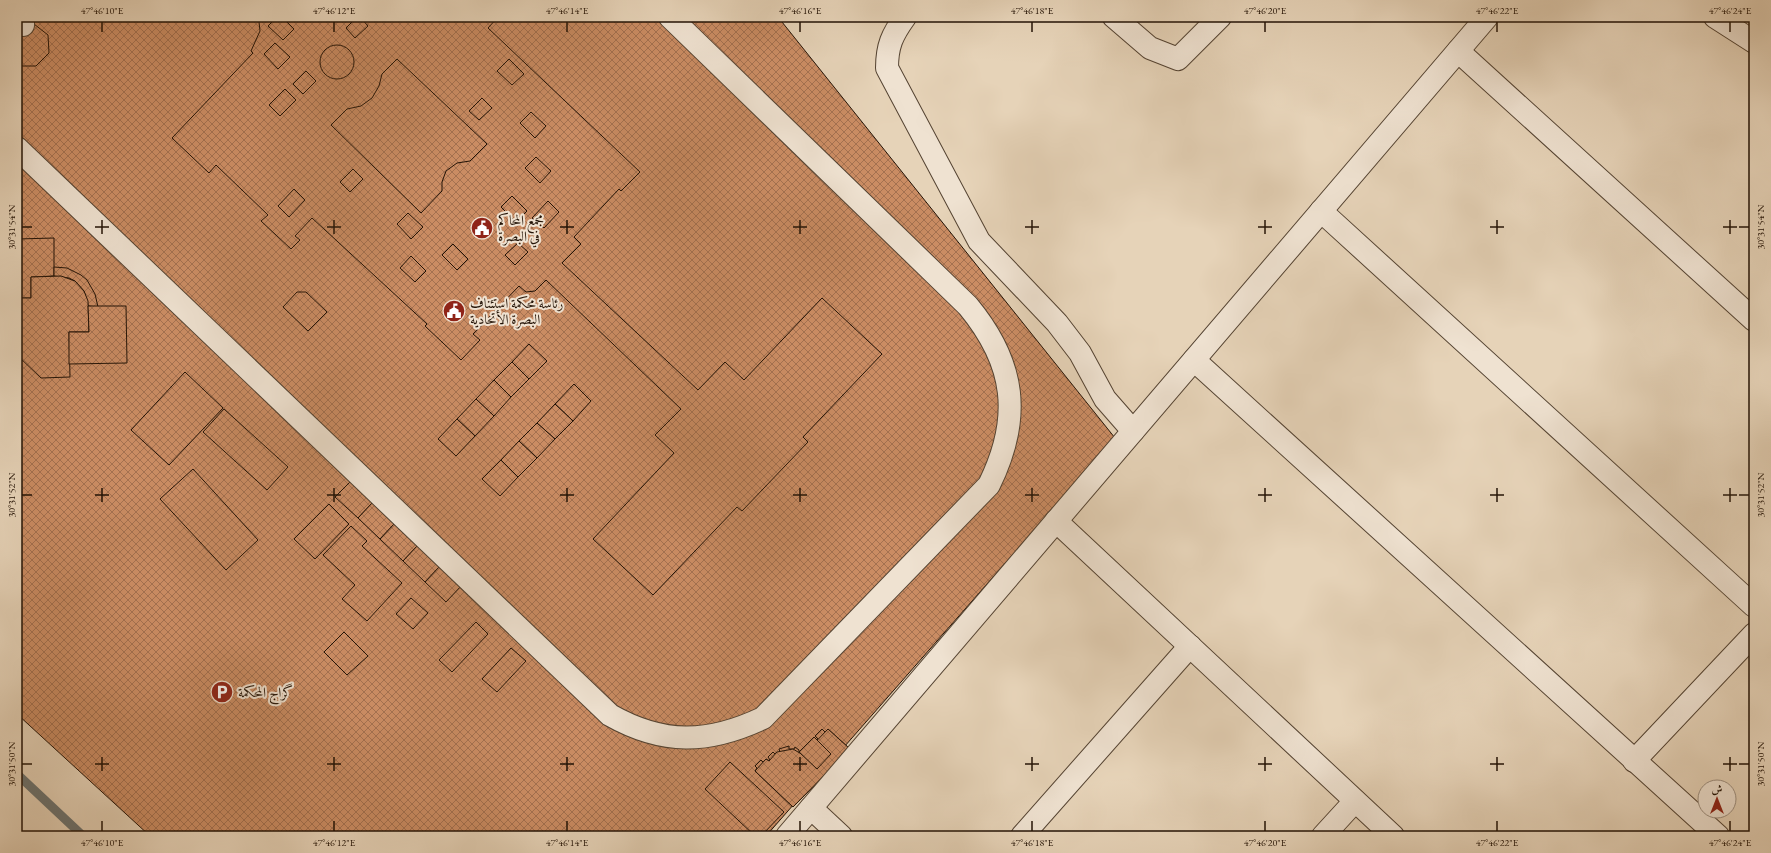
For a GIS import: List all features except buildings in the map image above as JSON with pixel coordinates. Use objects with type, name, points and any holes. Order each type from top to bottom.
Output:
[{"type":"street","points":[[17,148],[610,715],[638,729],[663,736],[703,737],[724,734],[763,718],[989,485],[1000,464],[1007,440],[1010,416],[1009,392],[1005,368],[996,345],[984,324],[968,306],[670,17]]},
{"type":"street","points":[[905,17],[895,30],[887,49],[886,68],[979,241],[1057,323],[1080,353],[1105,399],[1133,431]]},
{"type":"street","points":[[1114,17],[1150,48],[1178,59],[1220,17]]},
{"type":"street","points":[[787,836],[1487,17]]},
{"type":"street","points":[[1715,17],[1754,42]]},
{"type":"street","points":[[1458,51],[1754,320]]},
{"type":"street","points":[[1321,211],[1754,606]]},
{"type":"street","points":[[1194,360],[1718,836]]},
{"type":"street","points":[[1056,521],[1393,836]]},
{"type":"street","points":[[1634,761],[1754,634]]},
{"type":"street","points":[[1022,836],[1190,646]]},
{"type":"street","points":[[1323,836],[1355,801]]},
{"type":"street","points":[[811,808],[840,836]]},
{"type":"waterway","points":[[17,774],[83,836]]},
{"type":"place","name":"مجمع المحاكم في البصرة","points":[[482,228]]},
{"type":"place","name":"رئاسة محكمة استئناف البصرة الأتحادية","points":[[454,311]]},
{"type":"place","name":"گراج المحكمة","points":[[222,692]]}]
